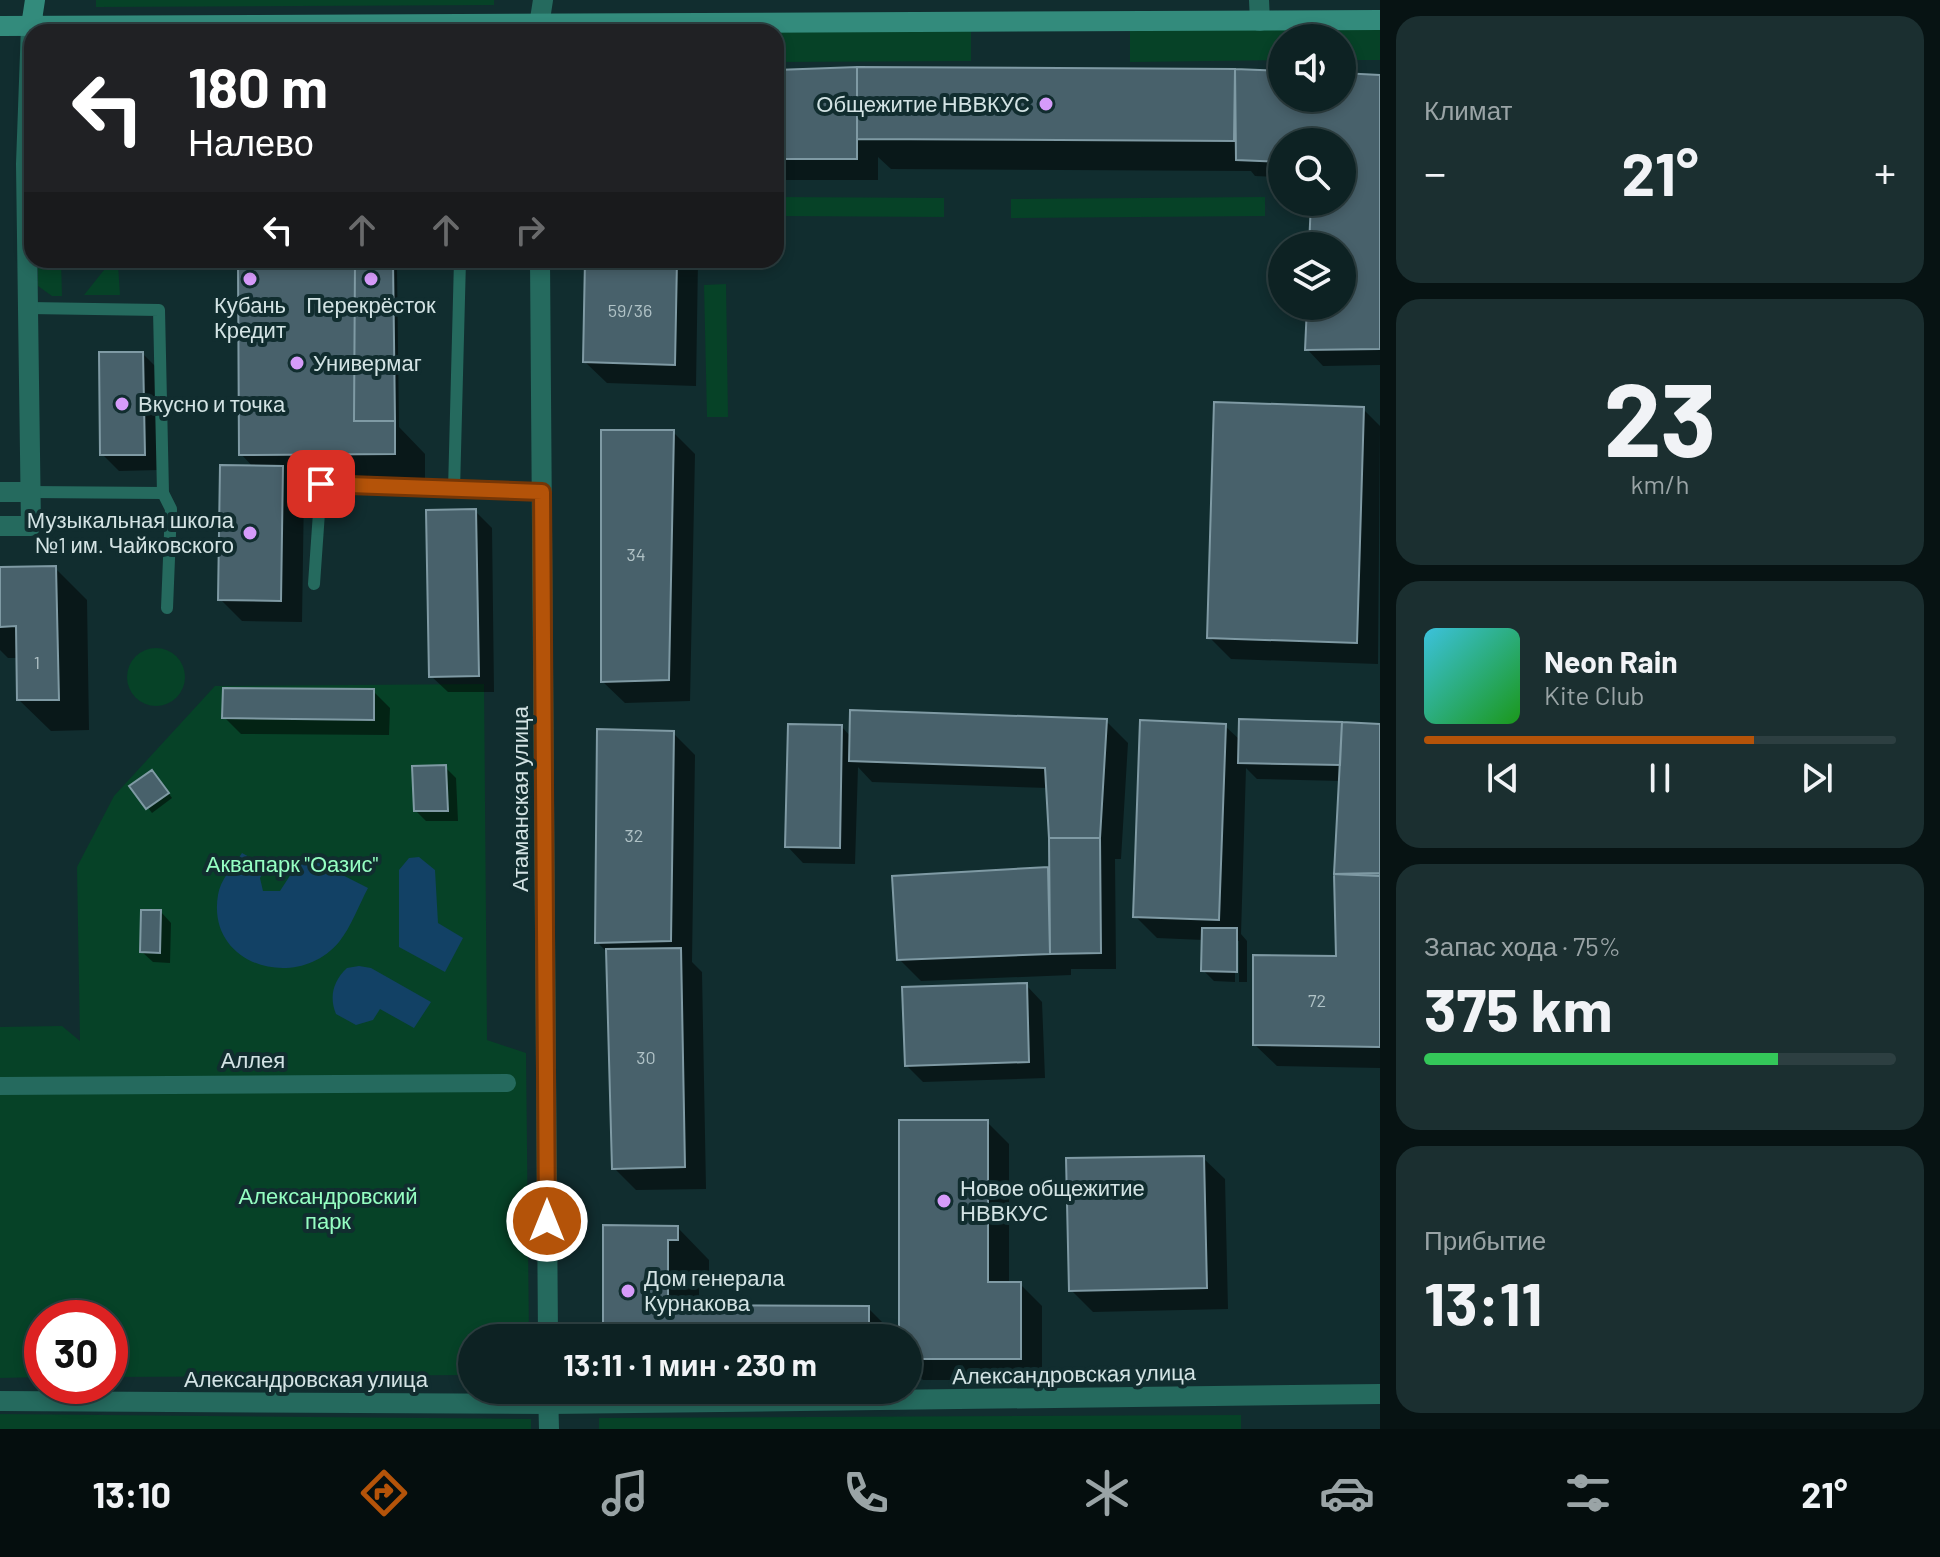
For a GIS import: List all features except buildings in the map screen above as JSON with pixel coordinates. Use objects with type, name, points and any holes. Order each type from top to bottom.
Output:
[{"type":"main road","points":[[31,24],[35,0]]},
{"type":"main road","points":[[698,24],[1260,10],[1380,20]]},
{"type":"main road","points":[[0,26],[24,26]]},
{"type":"street","points":[[539,24],[543,0]]},
{"type":"street","points":[[0,526],[31,526],[28,268]]},
{"type":"street","name":"Атаманская улица","points":[[540,268],[548,1324]]},
{"type":"street","points":[[0,492],[30,492]]},
{"type":"street","name":"Аллея","points":[[0,1086],[507,1083]]},
{"type":"street","name":"Александровская улица","points":[[922,1396],[1380,1394]]},
{"type":"street","name":"Александровская улица","points":[[0,1401],[458,1398]]},
{"type":"street","points":[[548,1404],[549,1429]]},
{"type":"lane","points":[[454,490],[460,268]]},
{"type":"lane","points":[[29,308],[159,310],[163,493],[171,509],[167,608]]},
{"type":"lane","points":[[314,584],[321,484],[542,492]]},
{"type":"lane","points":[[30,492],[163,493]]},
{"type":"green space","points":[[96,0],[494,0],[494,5],[96,7]]},
{"type":"green space","points":[[1380,21],[1380,60],[1356,60],[1356,24],[1268,24],[1268,60],[1130,62],[1130,25]]},
{"type":"green space","points":[[971,30],[971,61],[784,62],[784,32]]},
{"type":"green space","points":[[784,197],[944,198],[944,217],[784,216]]},
{"type":"green space","points":[[1265,197],[1265,216],[1011,218],[1011,199]]},
{"type":"green space","points":[[38,268],[61,268],[62,296],[52,296],[38,286]]},
{"type":"green space","points":[[106,268],[118,268],[120,295],[84,295]]},
{"type":"green space","points":[[726,284],[728,417],[707,417],[704,285]]},
{"type":"green space","points":[[156,648],[177,656],[185,677],[177,698],[156,706],[135,698],[127,677],[135,656]]},
{"type":"green space","points":[[484,684],[487,1040],[526,1053],[529,1324],[458,1324],[458,1375],[128,1377],[128,1300],[24,1300],[24,1377],[0,1378],[0,1027],[62,1026],[80,1041],[77,867],[114,796],[215,686]]},
{"type":"green space","points":[[0,1414],[531,1419],[531,1429],[0,1429]]},
{"type":"green space","points":[[1241,1415],[1241,1429],[599,1429],[599,1418]]},
{"type":"water","points":[[242,853],[267,867],[260,878],[263,891],[280,891],[300,860],[311,859],[368,888],[339,942],[321,957],[300,966],[279,968],[258,964],[240,954],[226,939],[218,919],[218,895],[224,878]]},
{"type":"water","points":[[419,857],[435,870],[438,923],[463,938],[445,972],[399,947],[399,870],[409,858]]},
{"type":"water","points":[[347,968],[371,968],[431,1002],[414,1028],[380,1009],[373,1020],[356,1025],[336,1014],[333,995],[336,984]]},
{"type":"place","name":"Общежитие НВВКУС","points":[[1046,104]]},
{"type":"place","name":"Кубань Кредит","points":[[250,279]]},
{"type":"place","name":"Перекрёсток","points":[[371,279]]},
{"type":"place","name":"Универмаг","points":[[297,363]]},
{"type":"place","name":"Вкусно и точка","points":[[122,404]]},
{"type":"place","name":"Музыкальная школа №1 им. Чайковского","points":[[250,533]]},
{"type":"place","name":"Новое общежитие НВВКУС","points":[[944,1201]]},
{"type":"place","name":"Дом генерала Курнакова","points":[[628,1291]]},
{"type":"route","points":[[321,484],[542,492],[547,1221]]},
{"type":"park label","name":"Аквапарк \"Оазис\"","points":[[292,864]]},
{"type":"park label","name":"Александровский парк","points":[[328,1208]]}]
